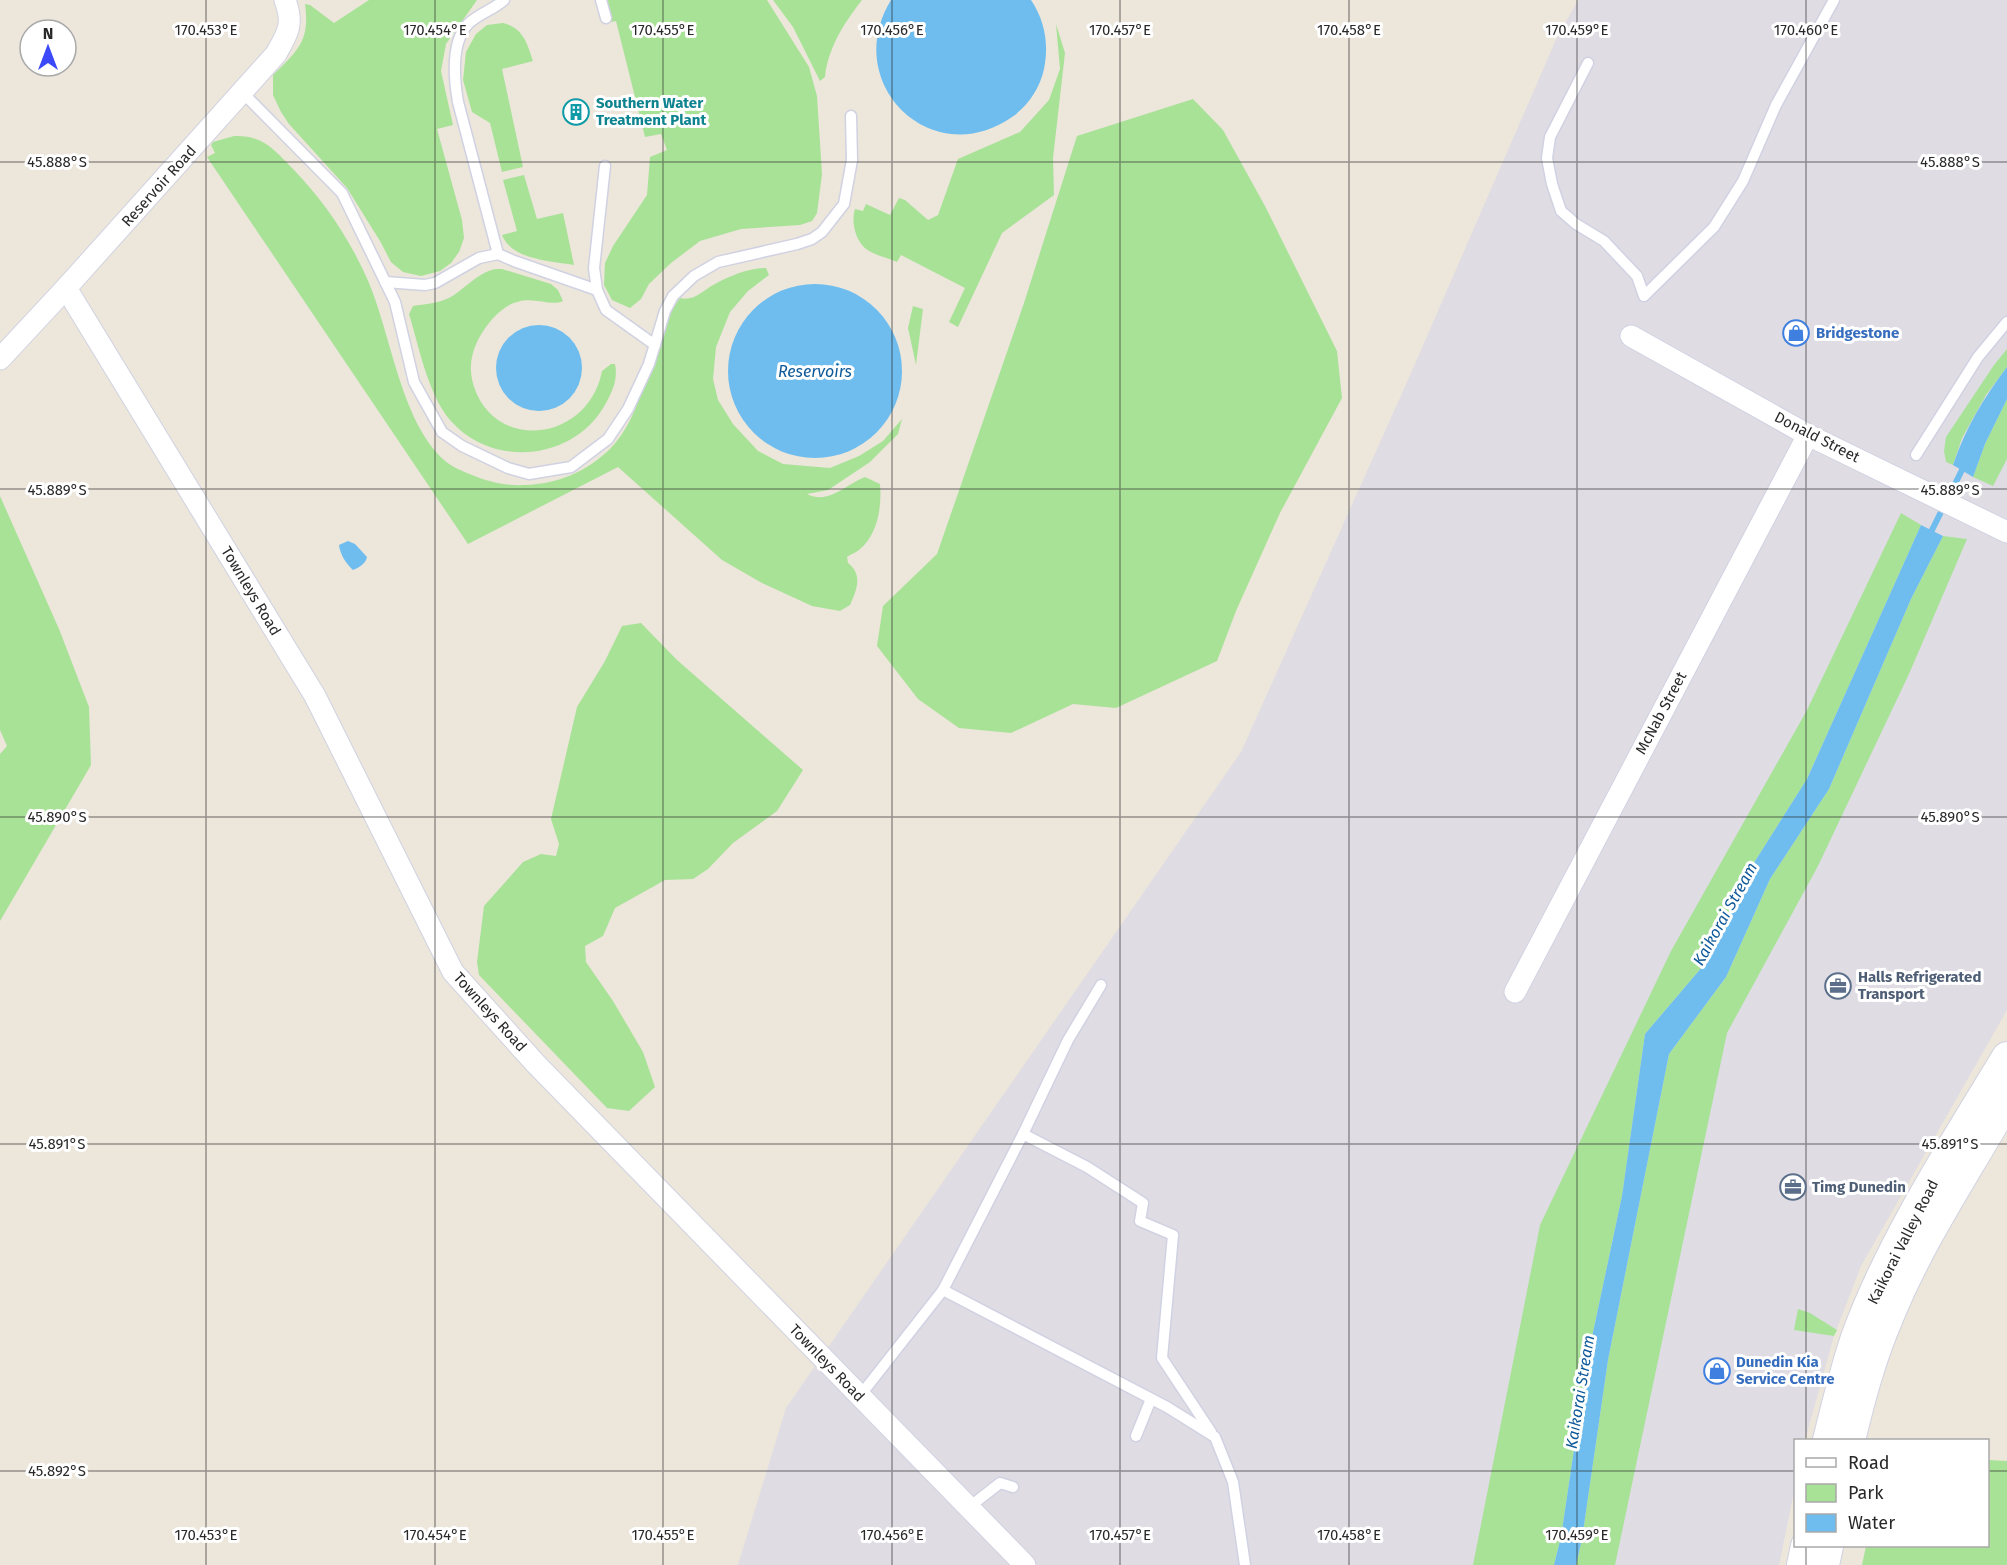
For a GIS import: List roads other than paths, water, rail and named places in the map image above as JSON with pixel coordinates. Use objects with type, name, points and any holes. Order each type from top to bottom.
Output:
[{"type":"main road","name":"Kaikorai Valley Road","points":[[1828,1439],[1858,1334],[1878,1286],[1945,1160],[2007,1057]]},
{"type":"main road","name":"Kaikorai Valley Road","points":[[1850,1439],[1868,1374],[1887,1318],[1939,1215],[2007,1100]]},
{"type":"main road","points":[[1802,1565],[1806,1547]]},
{"type":"main road","points":[[1824,1565],[1828,1547]]},
{"type":"street","name":"Reservoir Road","points":[[0,358],[66,288],[276,54],[287,36],[291,16],[285,0]]},
{"type":"street","name":"Townleys Road","points":[[66,288],[315,696],[453,972],[536,1064],[1025,1565]]},
{"type":"street","name":"Donald Street","points":[[1631,336],[1808,435],[2007,532]]},
{"type":"street","name":"McNab Street","points":[[1515,992],[1808,435]]},
{"type":"lane","points":[[498,254],[458,102],[455,81],[456,49],[468,24],[504,0]]},
{"type":"lane","points":[[601,0],[606,18]]},
{"type":"lane","points":[[1588,63],[1550,137],[1547,158],[1552,184],[1561,211],[1576,224],[1604,241],[1637,276],[1644,296],[1714,227],[1732,199],[1743,181],[1776,105],[1834,0]]},
{"type":"lane","points":[[243,93],[342,193],[395,302],[414,382],[442,432],[471,451],[508,468],[529,474],[571,467],[608,439],[628,408],[649,364],[665,311],[673,296],[694,276],[718,262],[797,244],[812,239],[822,232],[844,204],[852,159],[851,116]]},
{"type":"lane","points":[[605,166],[594,268],[597,290],[606,310],[655,345]]},
{"type":"lane","points":[[385,282],[425,285],[435,283],[479,258],[498,254],[597,290]]},
{"type":"lane","points":[[1916,455],[1978,357],[2007,322]]},
{"type":"lane","points":[[859,1397],[943,1290],[1068,1040],[1101,985]]},
{"type":"lane","points":[[1023,1134],[1087,1167],[1143,1203],[1140,1221],[1173,1235],[1162,1358],[1215,1437],[1233,1482],[1245,1565]]},
{"type":"lane","points":[[943,1290],[1151,1399],[1215,1437]]},
{"type":"lane","points":[[1136,1436],[1151,1399]]},
{"type":"lane","points":[[968,1508],[1000,1483],[1013,1487]]},
{"type":"water","points":[[891,0],[1031,0],[1043,24],[1046,51],[1040,83],[1032,96],[1012,117],[982,131],[952,134],[925,126],[902,111],[886,88],[877,61],[878,31]]},
{"type":"water","name":"Reservoirs","points":[[815,284],[848,291],[863,299],[876,310],[887,323],[895,338],[902,371],[895,404],[887,419],[876,432],[863,443],[848,451],[815,458],[782,451],[767,443],[754,432],[743,419],[735,404],[728,371],[735,338],[743,323],[754,310],[767,299],[782,291]]},
{"type":"water","points":[[539,325],[563,332],[575,344],[582,368],[575,392],[563,404],[539,411],[515,404],[503,392],[496,368],[503,344],[515,332]]},
{"type":"water","points":[[2007,367],[2007,399],[1985,444],[1973,477],[1953,465],[1976,414]]},
{"type":"water","points":[[1921,525],[1943,536],[1911,599],[1829,789],[1770,879],[1726,977],[1669,1054],[1608,1360],[1582,1539],[1576,1565],[1554,1565],[1561,1537],[1588,1356],[1622,1196],[1645,1034],[1703,966],[1752,866],[1807,779]]},
{"type":"water","points":[[348,541],[355,544],[367,557],[362,565],[353,570],[344,559],[339,545]]},
{"type":"waterway","name":"Kaikorai Stream","points":[[1928,538],[1965,464]]},
{"type":"place","name":"Southern Water Treatment Plant","points":[[576,112]]},
{"type":"place","name":"Bridgestone","points":[[1796,333]]},
{"type":"place","name":"Halls Refrigerated Transport","points":[[1838,986]]},
{"type":"place","name":"Timg Dunedin","points":[[1793,1187]]},
{"type":"place","name":"Dunedin Kia Service Centre","points":[[1717,1371]]}]
